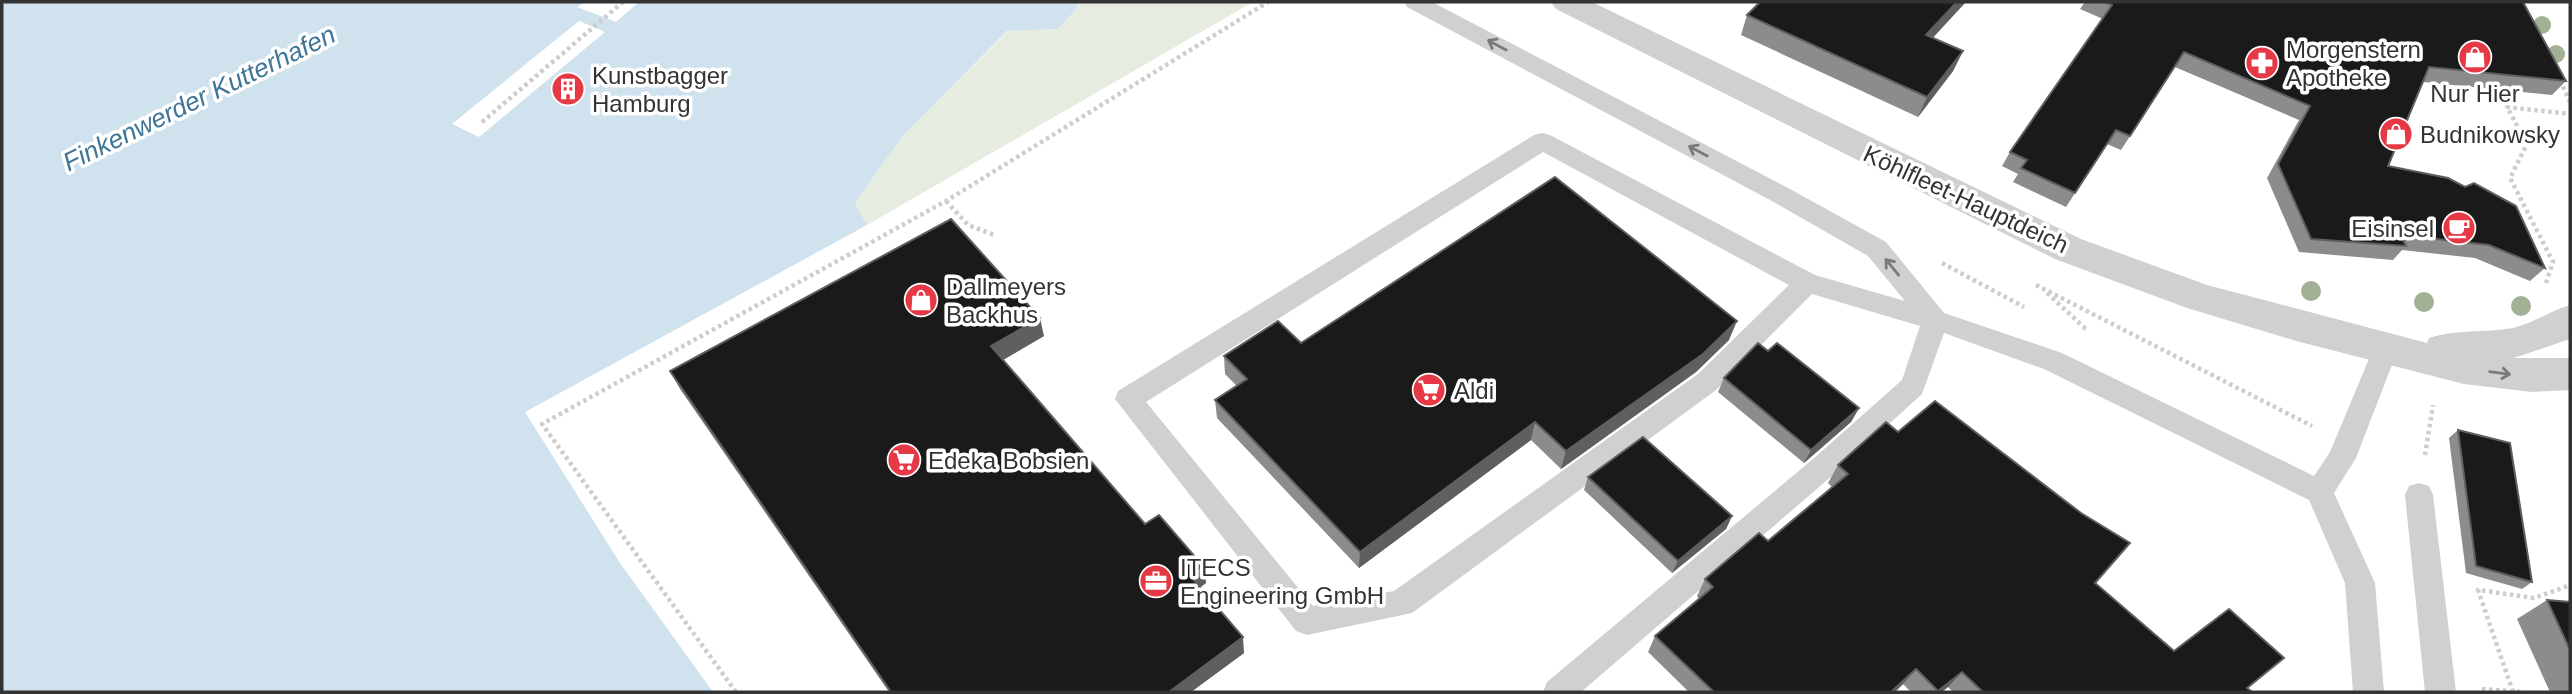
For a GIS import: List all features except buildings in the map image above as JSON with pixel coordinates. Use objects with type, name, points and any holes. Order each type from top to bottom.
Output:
[{"type":"street","name":"Köhlfleet-Hauptdeich","points":[[1567,2],[2068,249],[2200,298],[2464,368],[2532,376],[2570,374]]},
{"type":"street","name":"Köhlfleet-Hauptdeich","points":[[2385,349],[2487,346],[2540,335],[2568,322]]},
{"type":"lane","points":[[1415,2],[1781,195],[1877,249],[1935,320]]},
{"type":"lane","points":[[1807,283],[1707,382],[1401,603],[1307,621],[1128,399],[1542,141],[1807,283],[1935,320],[2053,361],[2319,492],[2360,583],[2369,692]]},
{"type":"lane","points":[[1558,692],[1823,467],[1913,386],[1935,320]]},
{"type":"lane","points":[[2319,492],[2342,458],[2385,349]]},
{"type":"lane","points":[[2419,495],[2441,692]]},
{"type":"path","points":[[482,122],[623,2]]},
{"type":"path","points":[[736,692],[542,424],[946,201],[1268,2]]},
{"type":"path","points":[[2558,78],[2570,102]]},
{"type":"path","points":[[2568,322],[2544,290],[2553,262],[2510,178],[2528,144],[2507,107],[2570,114]]},
{"type":"path","points":[[946,201],[968,225],[994,235]]},
{"type":"path","points":[[1932,258],[2027,308]]},
{"type":"path","points":[[2075,326],[2087,330],[2041,288],[2348,444]]},
{"type":"path","points":[[2419,495],[2431,413],[2436,398]]},
{"type":"path","points":[[2513,692],[2478,590],[2534,598],[2568,586]]},
{"type":"shaded area","points":[[1077,2],[1253,2],[867,225],[855,203],[902,137],[1008,31],[1058,29],[1077,8]]},
{"type":"water","name":"Finkenwerder Kutterhafen","points":[[2,2],[1077,2],[1077,8],[1058,29],[1007,31],[902,137],[855,203],[867,225],[525,412],[620,563],[713,692],[2,692]]},
{"type":"pier","points":[[584,2],[639,2],[616,22],[577,7]]},
{"type":"pier","points":[[579,21],[605,32],[479,137],[452,124]]},
{"type":"place","name":"Nur Hier","points":[[2475,57]]},
{"type":"place","name":"Morgenstern Apotheke","points":[[2262,63]]},
{"type":"place","name":"Kunstbagger Hamburg","points":[[568,89]]},
{"type":"place","name":"Budnikowsky","points":[[2396,134]]},
{"type":"place","name":"Eisinsel","points":[[2459,228]]},
{"type":"place","name":"Dallmeyers Backhus","points":[[921,300]]},
{"type":"place","name":"Aldi","points":[[1429,390]]},
{"type":"place","name":"Edeka Bobsien","points":[[904,460]]},
{"type":"place","name":"ITECS Engineering GmbH","points":[[1156,581]]}]
